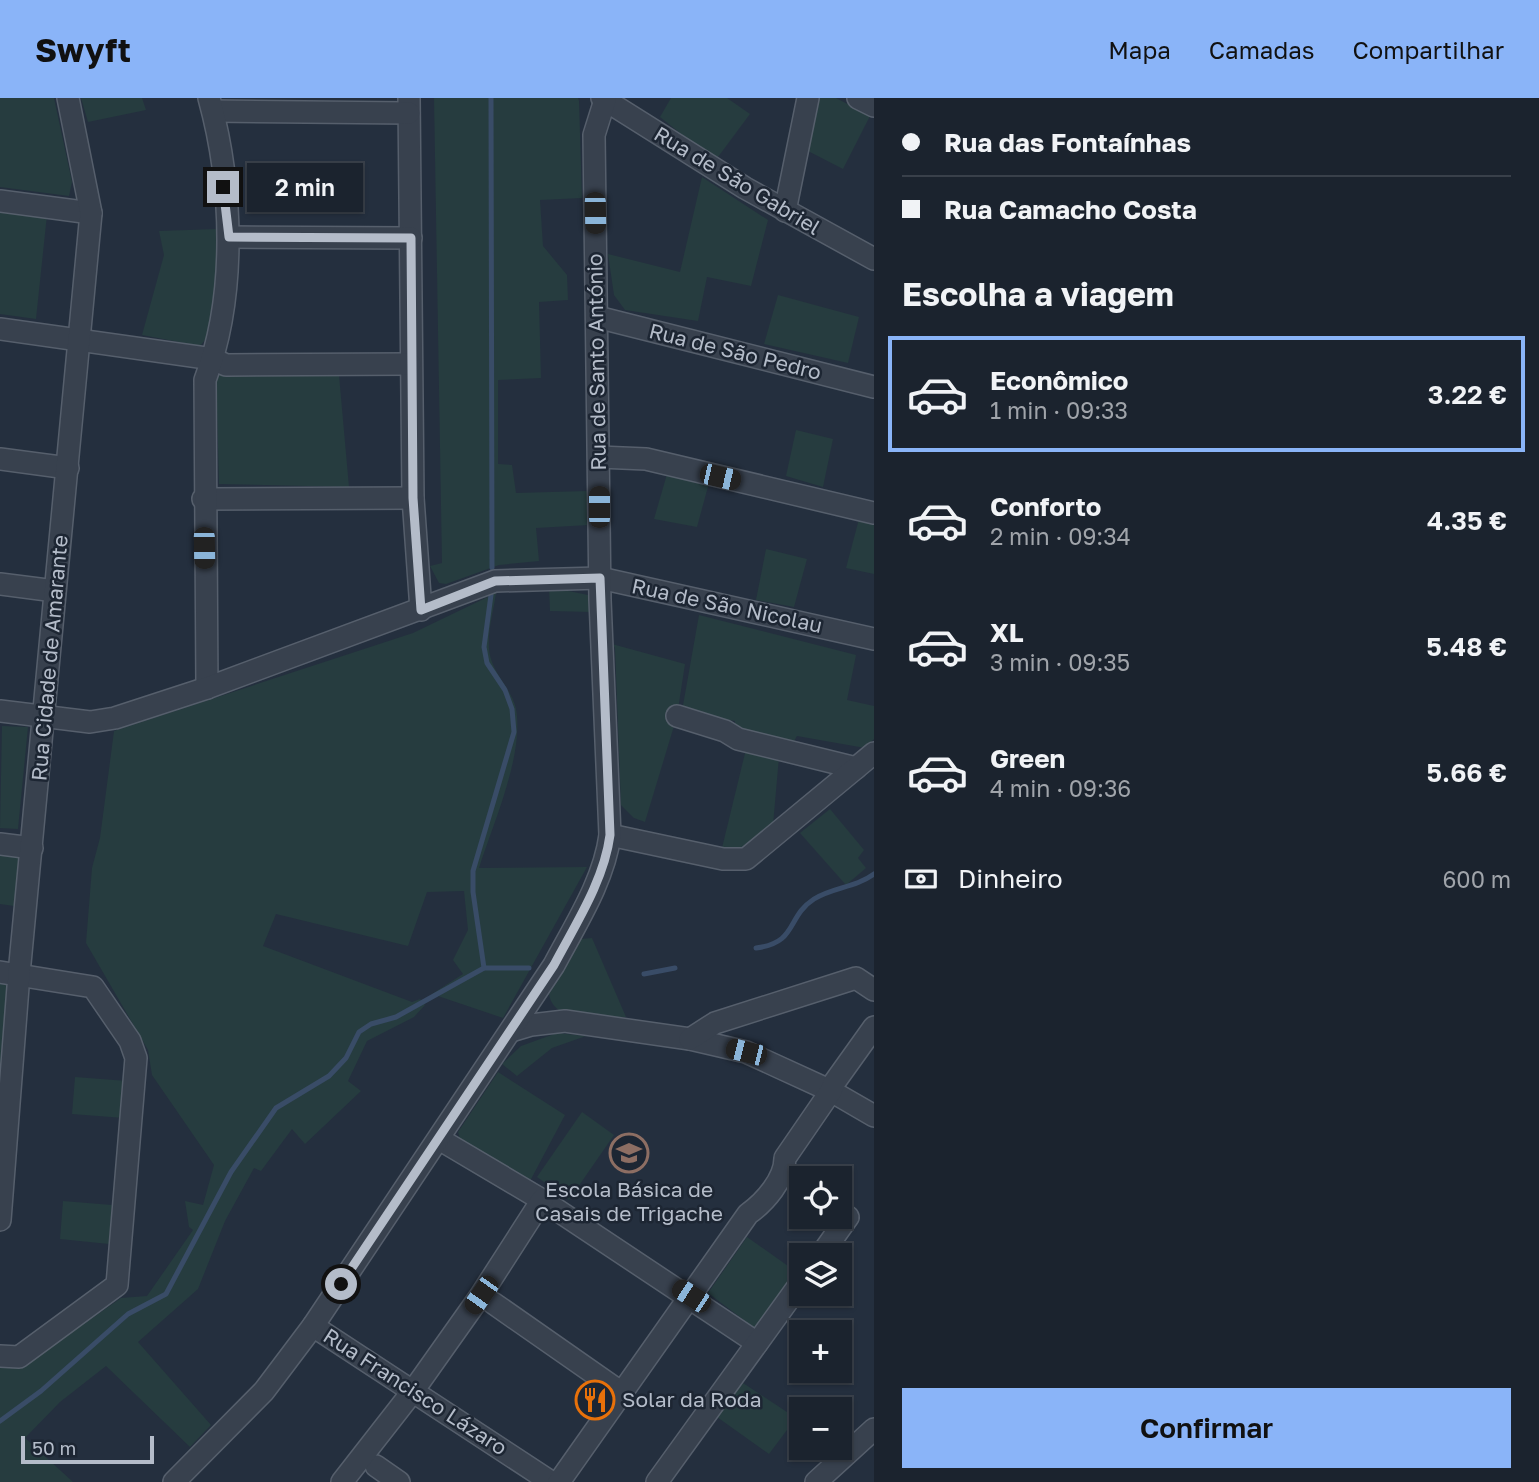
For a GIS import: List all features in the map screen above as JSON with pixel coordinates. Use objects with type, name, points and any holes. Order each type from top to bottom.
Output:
[{"type":"street","name":"Rua Cidade de Amarante","points":[[0,1220],[9,973],[32,848],[91,213],[68,98]]},
{"type":"street","points":[[785,211],[807,98]]},
{"type":"street","points":[[858,98],[874,106]]},
{"type":"street","name":"Rua de São Gabriel","points":[[604,99],[785,211],[874,259]]},
{"type":"street","name":"Rua de Santo António","points":[[174,1482],[264,1391],[313,1326],[511,1031],[580,916],[608,852],[610,835],[600,578],[594,135],[604,99]]},
{"type":"street","points":[[207,688],[203,499],[205,380],[213,359],[225,296],[229,237],[211,105],[409,105],[413,498],[421,610]]},
{"type":"street","points":[[0,201],[91,213]]},
{"type":"street","points":[[229,237],[411,238]]},
{"type":"street","name":"Rua de São Pedro","points":[[597,317],[874,387]]},
{"type":"street","points":[[0,330],[213,359],[226,365],[410,365]]},
{"type":"street","points":[[599,457],[646,459],[874,513]]},
{"type":"street","points":[[0,459],[68,468]]},
{"type":"street","points":[[203,499],[413,498]]},
{"type":"street","name":"Rua de São Nicolau","points":[[0,711],[90,722],[116,718],[207,688],[495,581],[600,578],[874,639]]},
{"type":"street","points":[[0,584],[55,591]]},
{"type":"street","points":[[677,716],[725,731],[738,739],[856,768]]},
{"type":"street","points":[[610,835],[723,859],[746,859],[874,753]]},
{"type":"street","points":[[0,844],[32,848]]},
{"type":"street","points":[[0,1356],[19,1357],[117,1285],[136,1058],[130,1041],[93,987],[9,973]]},
{"type":"street","points":[[690,1039],[715,1023],[856,978],[874,990]]},
{"type":"street","points":[[536,989],[544,1007],[552,1016],[565,1021],[690,1039],[746,1052],[831,1091],[874,1116]]},
{"type":"street","points":[[511,1031],[531,1025],[565,1021]]},
{"type":"street","points":[[789,1167],[785,1158],[874,1027]]},
{"type":"street","points":[[439,1139],[542,1200],[691,1296],[757,1343]]},
{"type":"street","points":[[563,1480],[748,1213],[789,1180]]},
{"type":"street","points":[[342,1482],[413,1391],[481,1295],[542,1200]]},
{"type":"street","points":[[657,1482],[789,1299]]},
{"type":"street","points":[[493,1303],[622,1393]]},
{"type":"street","name":"Rua Francisco Lázaro","points":[[313,1326],[413,1391],[563,1480]]},
{"type":"street","points":[[816,1482],[874,1429]]},
{"type":"street","points":[[376,1466],[399,1482]]},
{"type":"green space","points":[[0,98],[54,98],[72,182],[69,196],[0,187]]},
{"type":"green space","points":[[81,98],[142,98],[146,110],[88,122]]},
{"type":"green space","points":[[434,98],[578,98],[582,198],[540,200],[543,246],[567,275],[568,300],[539,302],[541,378],[498,380],[498,464],[512,465],[516,493],[587,491],[589,525],[536,528],[539,561],[499,565],[446,584],[439,583],[430,566],[442,563]]},
{"type":"green space","points":[[671,98],[727,98],[750,114],[715,161],[660,117]]},
{"type":"green space","points":[[820,98],[836,98],[870,116],[843,169],[808,151]]},
{"type":"green space","points":[[702,177],[768,220],[751,286],[707,277],[698,321],[625,310],[614,295],[608,254],[680,272]]},
{"type":"green space","points":[[0,210],[47,215],[36,319],[0,314]]},
{"type":"green space","points":[[217,229],[216,308],[207,336],[200,346],[142,335],[164,255],[159,231]]},
{"type":"green space","points":[[778,295],[859,317],[848,363],[764,344]]},
{"type":"green space","points":[[216,374],[339,375],[349,487],[219,484]]},
{"type":"green space","points":[[796,430],[833,439],[823,487],[786,476]]},
{"type":"green space","points":[[667,474],[709,483],[697,527],[654,519]]},
{"type":"green space","points":[[859,519],[874,523],[874,574],[846,568]]},
{"type":"green space","points":[[766,549],[807,559],[794,607],[756,600]]},
{"type":"green space","points":[[549,587],[588,595],[592,612],[550,611]]},
{"type":"green space","points":[[496,593],[489,637],[490,654],[495,669],[514,701],[517,734],[505,793],[479,868],[587,867],[503,1018],[432,994],[463,974],[453,960],[468,930],[464,891],[427,892],[408,946],[276,914],[263,946],[412,1002],[420,999],[425,1005],[414,1017],[367,1041],[348,1081],[361,1091],[305,1144],[292,1129],[261,1171],[254,1168],[225,1221],[198,1289],[138,1342],[211,1425],[190,1447],[106,1366],[60,1402],[25,1438],[73,1482],[0,1482],[0,1365],[22,1367],[121,1298],[147,1296],[193,1230],[189,1227],[185,1201],[203,1205],[214,1165],[152,1075],[148,1050],[86,943],[92,868],[100,838],[114,731],[413,633]]},
{"type":"green space","points":[[699,615],[856,655],[847,700],[874,706],[874,739],[865,748],[797,736],[791,746],[734,732],[735,721],[682,711]]},
{"type":"green space","points":[[612,644],[685,664],[677,716],[645,822],[634,818],[621,805],[615,648]]},
{"type":"green space","points":[[2,726],[28,727],[18,829],[0,828]]},
{"type":"green space","points":[[746,749],[779,757],[773,825],[735,852],[722,848]]},
{"type":"green space","points":[[830,809],[864,850],[858,858],[866,868],[846,885],[800,833]]},
{"type":"green space","points":[[0,852],[27,856],[21,907],[0,904]]},
{"type":"green space","points":[[592,938],[626,1017],[580,1017],[560,1011],[553,1004],[549,994],[581,939]]},
{"type":"green space","points":[[0,981],[11,982],[0,1095]]},
{"type":"green space","points":[[557,1033],[586,1036],[552,1048],[517,1076],[502,1064],[521,1046]]},
{"type":"green space","points":[[498,1072],[565,1115],[529,1183],[460,1139],[458,1132]]},
{"type":"green space","points":[[75,1077],[127,1081],[124,1118],[72,1114]]},
{"type":"green space","points":[[582,1112],[614,1135],[569,1200],[537,1177]]},
{"type":"green space","points":[[63,1201],[112,1205],[109,1244],[60,1239]]},
{"type":"green space","points":[[747,1237],[789,1267],[789,1286],[757,1330],[708,1293]]},
{"type":"green space","points":[[743,1383],[789,1413],[789,1427],[769,1454],[717,1417]]},
{"type":"waterway","points":[[491,98],[492,568]]},
{"type":"waterway","points":[[484,968],[473,892],[473,871],[514,732],[512,709],[505,690],[487,663],[484,647],[491,595]]},
{"type":"waterway","points":[[756,948],[779,941],[805,906],[814,899],[874,874]]},
{"type":"waterway","points":[[0,1421],[41,1391],[128,1314],[166,1294],[231,1172],[276,1108],[329,1076],[346,1058],[359,1032],[371,1024],[396,1017],[484,968],[529,968]]},
{"type":"waterway","points":[[644,974],[675,968]]},
{"type":"place","name":"Escola Básica de Casais de Trigache","points":[[629,1153]]},
{"type":"place","name":"Solar da Roda","points":[[595,1400]]},
{"type":"route","points":[[223,187],[229,237],[411,238],[413,498],[421,610],[495,581],[600,578],[610,835],[608,852],[580,916],[554,965],[341,1284]]}]
